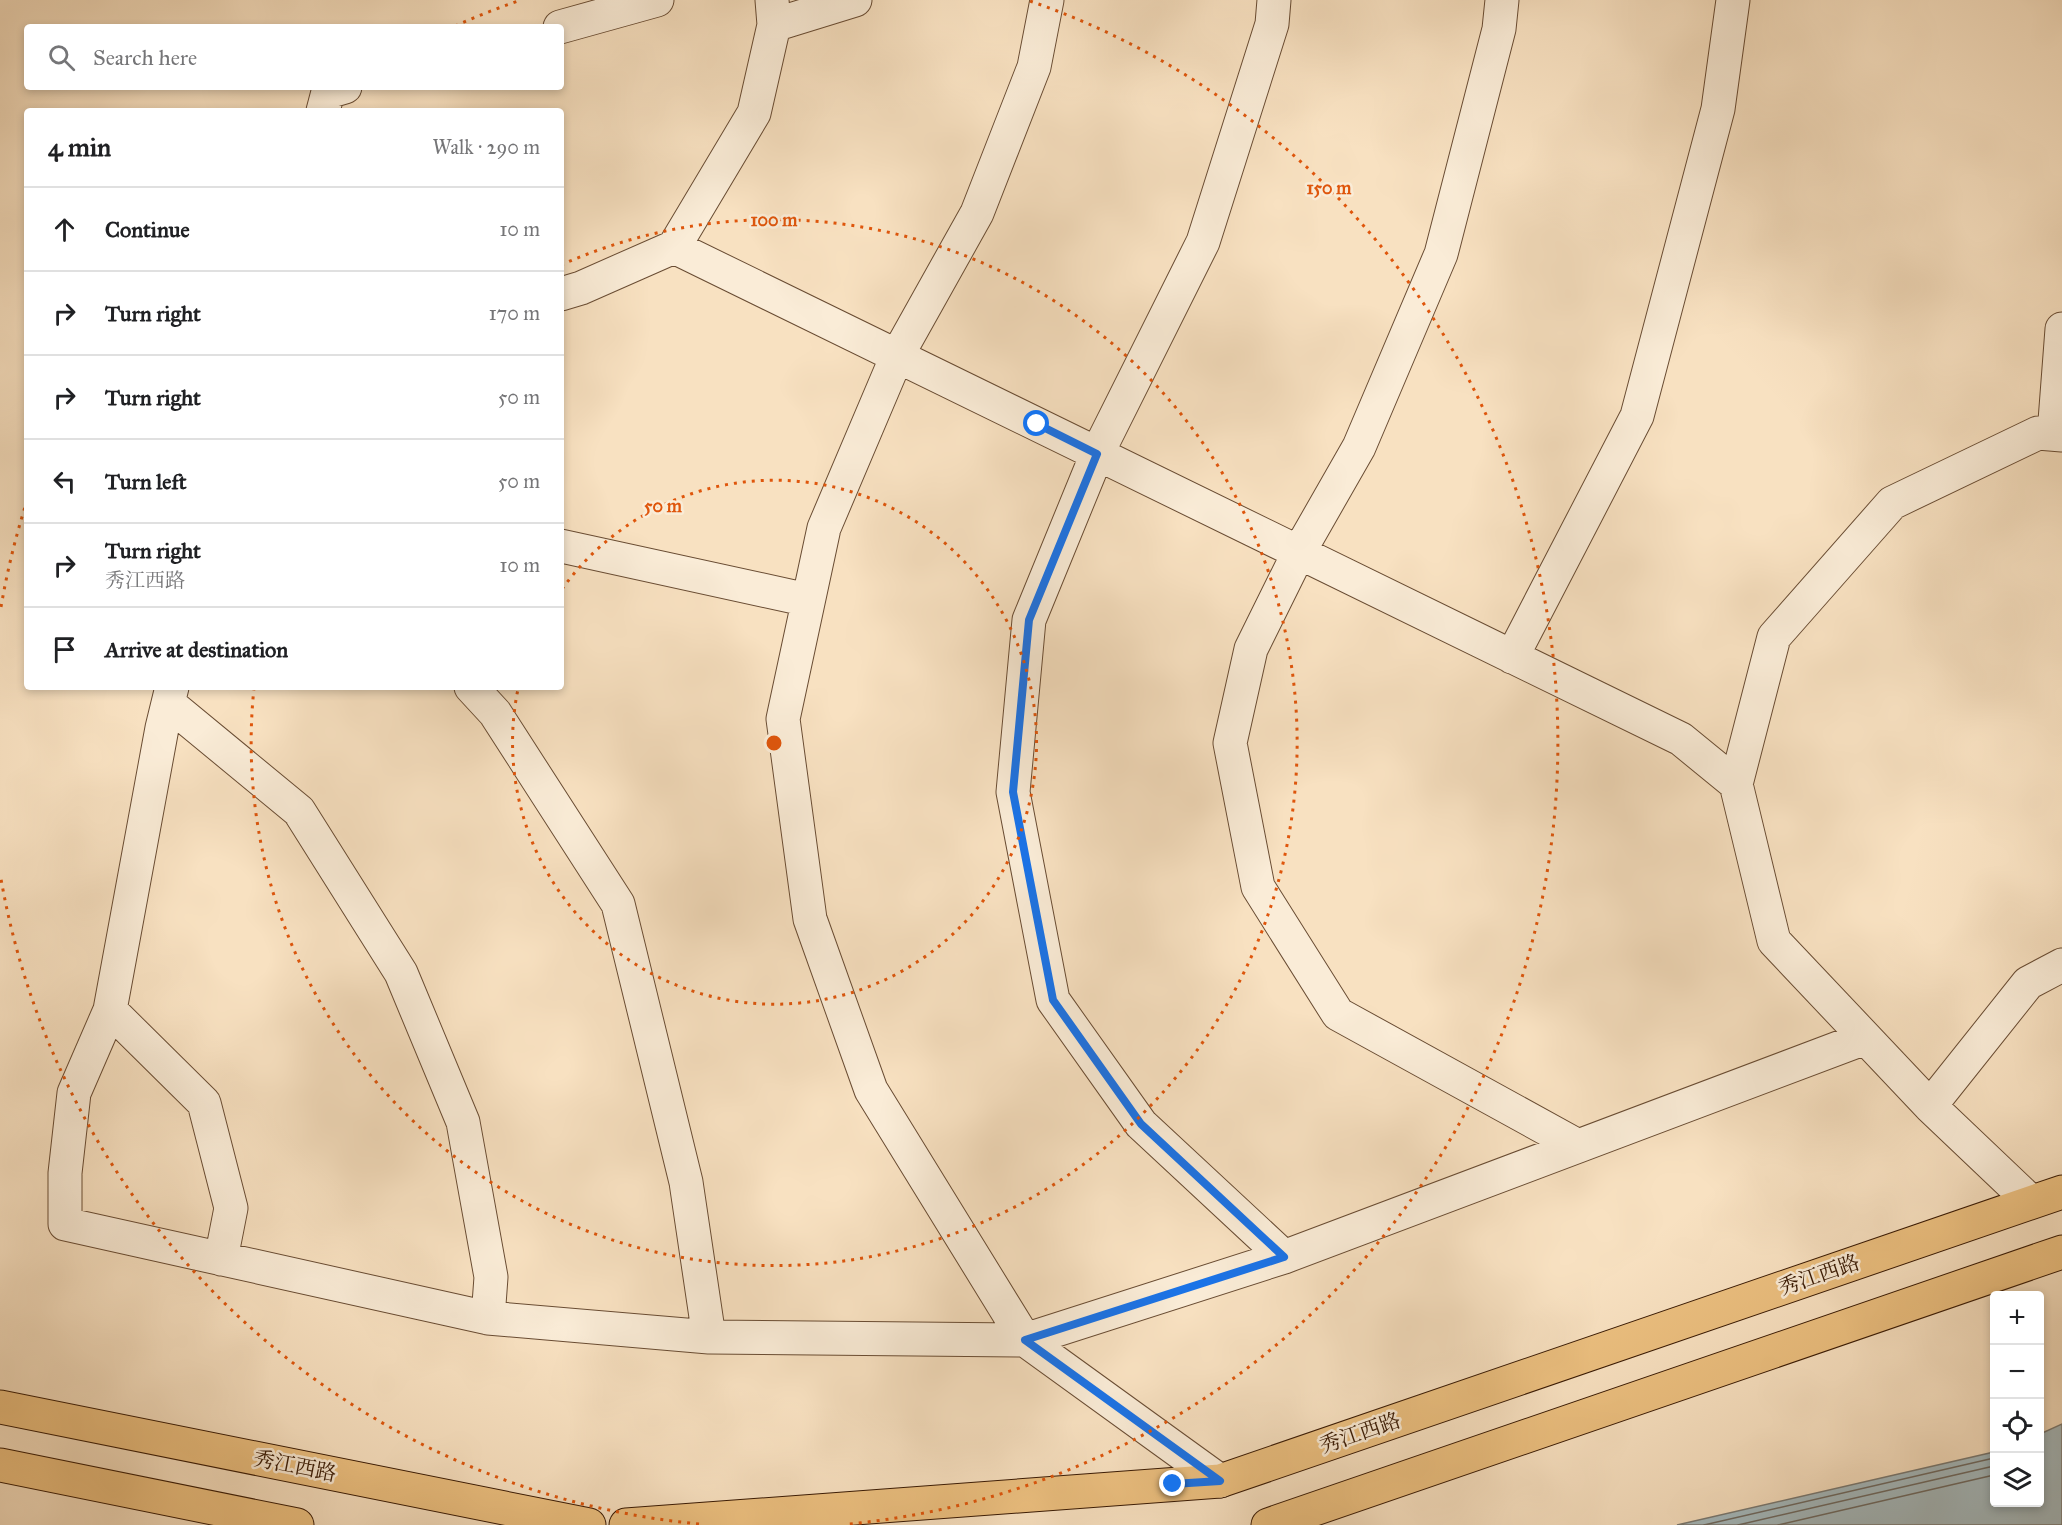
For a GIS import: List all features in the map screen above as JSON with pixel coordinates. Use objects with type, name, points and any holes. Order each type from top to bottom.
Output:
[{"type":"main road","name":"秀江西路","points":[[626,1525],[1220,1481],[2062,1192]]},
{"type":"main road","points":[[1268,1525],[2062,1252]]},
{"type":"main road","name":"秀江西路","points":[[0,1407],[589,1525]]},
{"type":"main road","points":[[0,1465],[297,1525]]},
{"type":"street","points":[[564,26],[657,0]]},
{"type":"street","points":[[564,293],[581,288],[674,247],[754,113],[773,12],[855,0]]},
{"type":"street","points":[[1047,0],[1034,67],[977,213],[897,356],[824,528],[783,719],[810,919],[871,1090],[1025,1340],[1220,1481]]},
{"type":"street","points":[[1274,0],[1272,24],[1203,242],[1097,454],[1029,620],[1013,792],[1053,1000],[1141,1124],[1284,1257]]},
{"type":"street","points":[[1502,0],[1500,29],[1441,254],[1359,447],[1299,552],[1251,650],[1230,743],[1258,887],[1338,1014],[1578,1146]]},
{"type":"street","points":[[1512,657],[1637,416],[1718,109],[1733,0]]},
{"type":"street","points":[[324,108],[328,92],[335,90]]},
{"type":"street","points":[[674,247],[1681,739],[1736,784]]},
{"type":"street","points":[[2031,1202],[1930,1106],[1774,941],[1736,784],[1774,637],[1892,503],[2038,433],[2058,434],[2062,329]]},
{"type":"street","points":[[564,547],[808,600]]},
{"type":"street","points":[[474,690],[495,713],[618,904],[686,1182],[709,1337]]},
{"type":"street","points":[[488,1318],[491,1277],[463,1122],[401,973],[299,811],[170,695],[110,1010],[74,1093],[65,1173],[65,1224],[488,1318],[709,1337],[1025,1340],[1284,1257],[1865,1038]]},
{"type":"street","points":[[1930,1106],[2028,983],[2062,965]]},
{"type":"street","points":[[110,1010],[204,1103],[231,1208],[220,1258]]},
{"type":"water","points":[[2062,1424],[2062,1525],[1677,1525],[1990,1453],[1990,1507],[2044,1507],[2044,1432]]},
{"type":"route","points":[[1037,424],[1097,454],[1029,620],[1013,792],[1053,1000],[1141,1124],[1284,1257],[1025,1340],[1220,1481],[1173,1484]]}]
